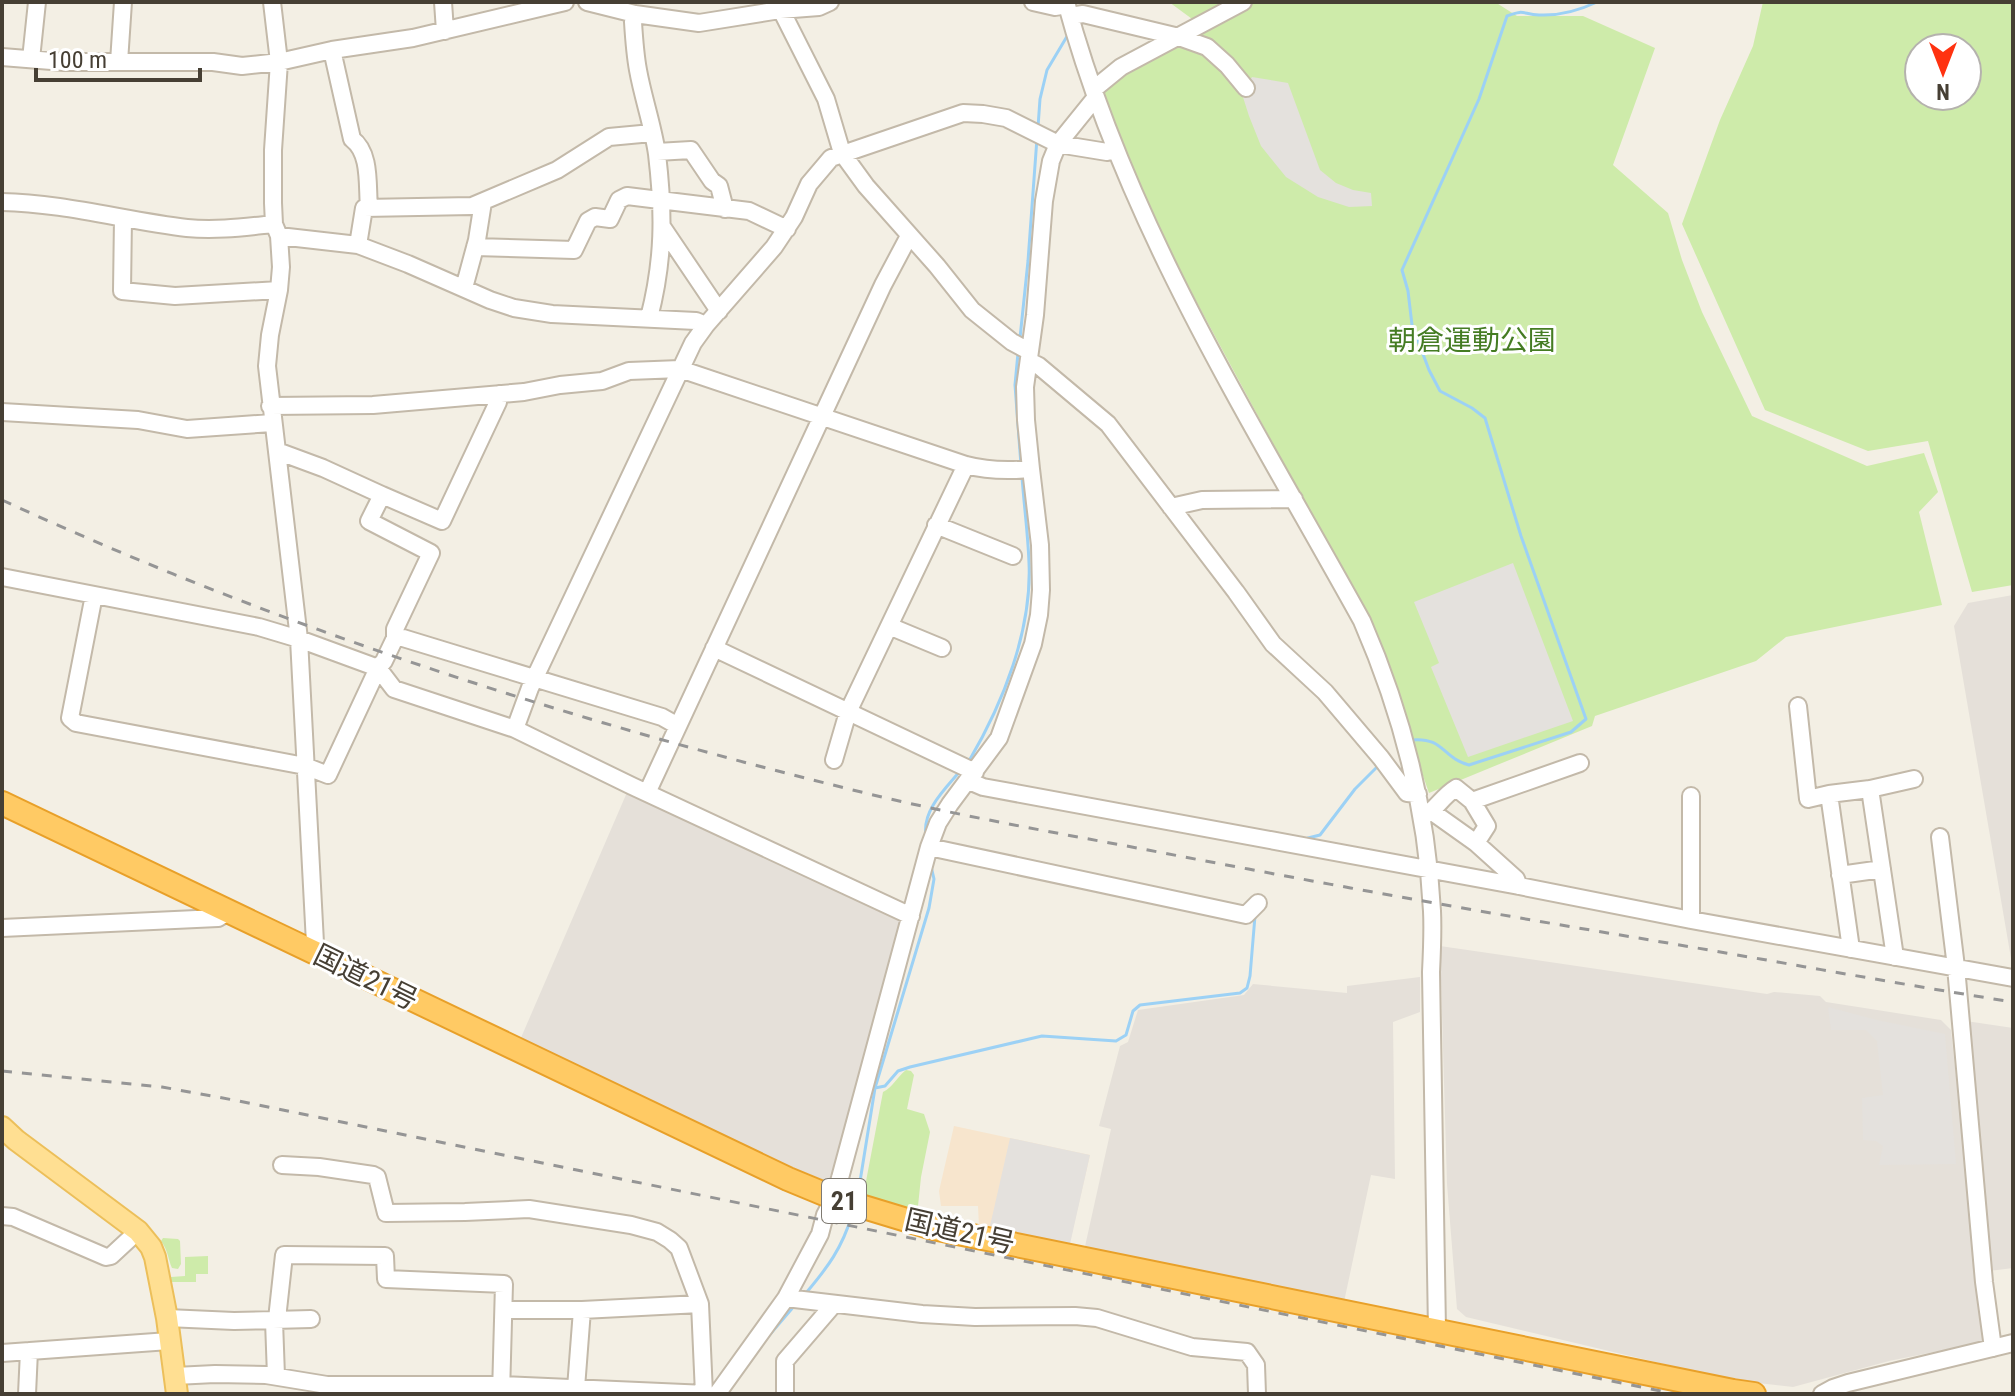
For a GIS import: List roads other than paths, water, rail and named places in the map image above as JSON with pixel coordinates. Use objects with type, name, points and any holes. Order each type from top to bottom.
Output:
[{"type":"highway","name":"国道21号","points":[[2,803],[788,1179],[834,1198],[933,1228],[1754,1394]]},
{"type":"main road","points":[[5,1134],[138,1231],[151,1247],[167,1318],[176,1385]]},
{"type":"street","points":[[31,59],[37,2]]},
{"type":"street","points":[[119,62],[123,2]]},
{"type":"street","points":[[272,2],[279,62],[273,150],[281,267],[267,366],[299,639],[315,943],[313,952]]},
{"type":"street","points":[[443,2],[445,31]]},
{"type":"street","points":[[2,57],[64,62],[213,62],[242,66],[413,38],[565,2]]},
{"type":"street","points":[[587,2],[635,14],[699,23],[779,6],[819,7],[830,2]]},
{"type":"street","points":[[1033,2],[1068,8],[1207,47],[1246,88]]},
{"type":"street","points":[[1044,137],[1121,67],[1243,2]]},
{"type":"street","points":[[779,6],[826,99],[842,153],[866,186],[972,310],[1024,350],[1108,424],[1273,644],[1325,692],[1407,793],[1418,794]]},
{"type":"street","points":[[1068,8],[1095,93],[1139,207],[1190,312],[1362,621],[1395,708],[1418,794],[1427,814],[1432,914],[1437,1330]]},
{"type":"street","points":[[635,14],[637,69],[657,152],[662,202],[660,263],[649,318]]},
{"type":"street","points":[[332,50],[352,139],[360,145],[364,156],[369,208]]},
{"type":"street","points":[[515,729],[535,678],[693,343],[787,229],[809,184],[831,158],[963,113],[1006,118],[1044,137],[1107,152],[1116,150]]},
{"type":"street","points":[[358,245],[364,208],[472,206],[557,170],[609,137],[652,133]]},
{"type":"street","points":[[717,1394],[786,1298],[820,1234],[834,1198],[929,847],[938,823],[950,804],[999,738],[1033,644],[1041,590],[1040,545],[1024,469],[1024,350],[1035,315],[1044,201],[1051,161],[1044,137]]},
{"type":"street","points":[[657,152],[691,150],[712,181],[719,186],[725,209]]},
{"type":"street","points":[[475,247],[574,250],[588,221],[595,217],[610,219],[619,200],[627,196],[749,211],[787,229]]},
{"type":"street","points":[[2,202],[190,228],[277,230],[358,245],[514,308],[552,314],[696,321],[706,325]]},
{"type":"street","points":[[464,288],[483,202]]},
{"type":"street","points":[[123,218],[122,291],[175,296],[279,290]]},
{"type":"street","points":[[663,228],[719,311]]},
{"type":"street","points":[[647,793],[883,285],[909,236]]},
{"type":"street","points":[[2,412],[138,420],[187,429],[271,415],[524,392],[602,381],[629,371],[680,369],[966,465],[985,470],[1024,469]]},
{"type":"street","points":[[277,451],[442,521],[499,394]]},
{"type":"street","points":[[834,760],[848,712],[966,465]]},
{"type":"street","points":[[94,595],[70,718],[76,723],[305,766],[328,775],[395,638],[395,629],[431,553],[369,521],[382,495]]},
{"type":"street","points":[[1171,507],[1202,500],[1294,499]]},
{"type":"street","points":[[936,525],[1013,556]]},
{"type":"street","points":[[2,577],[259,627],[378,668],[394,689],[515,729],[911,916]]},
{"type":"street","points":[[889,626],[942,648]]},
{"type":"street","points":[[395,638],[662,717],[678,726]]},
{"type":"street","points":[[714,648],[972,776],[983,787],[2013,978]]},
{"type":"street","points":[[1798,706],[1808,799],[1914,779]]},
{"type":"street","points":[[1472,801],[1580,763]]},
{"type":"street","points":[[1427,814],[1456,788],[1472,801],[1487,826],[1476,843]]},
{"type":"street","points":[[1870,789],[1895,957]]},
{"type":"street","points":[[1829,794],[1851,949]]},
{"type":"street","points":[[1691,796],[1691,920]]},
{"type":"street","points":[[1427,814],[1476,843],[1516,879],[1519,886]]},
{"type":"street","points":[[1940,837],[1956,967],[1984,1282],[1993,1348]]},
{"type":"street","points":[[929,847],[1246,915],[1258,903]]},
{"type":"street","points":[[1840,875],[1882,869]]},
{"type":"street","points":[[2,928],[218,918],[230,911]]},
{"type":"street","points":[[176,1385],[215,1374],[276,1376],[327,1390],[576,1388],[596,1392],[705,1394],[700,1304],[679,1248],[657,1232],[529,1209],[386,1213],[377,1177],[373,1175],[282,1165]]},
{"type":"street","points":[[2,1216],[13,1217],[106,1257],[138,1231]]},
{"type":"street","points":[[276,1376],[274,1321],[277,1319],[284,1255],[385,1256],[386,1279],[504,1284],[502,1390]]},
{"type":"street","points":[[786,1298],[922,1314],[1097,1318],[1192,1347],[1247,1352],[1256,1365],[1257,1394]]},
{"type":"street","points":[[504,1310],[700,1304]]},
{"type":"street","points":[[785,1394],[785,1361],[834,1304]]},
{"type":"street","points":[[576,1388],[582,1310]]},
{"type":"street","points":[[167,1318],[222,1321],[311,1319]]},
{"type":"street","points":[[2,1353],[169,1341]]},
{"type":"street","points":[[1822,1394],[1848,1383],[2013,1343]]},
{"type":"street","points":[[27,1394],[29,1351]]},
{"type":"waterway","points":[[1412,740],[1431,742],[1469,765],[1571,732],[1586,719],[1521,536],[1485,418],[1440,391],[1412,325],[1402,270],[1479,99],[1507,16],[1521,12],[1562,14],[1597,2]]},
{"type":"waterway","points":[[1038,127],[1047,70],[1069,33]]},
{"type":"waterway","points":[[1020,338],[1037,138]]},
{"type":"waterway","points":[[1018,353],[1015,385],[1021,465]]},
{"type":"waterway","points":[[969,761],[1004,691],[1026,614],[1029,563],[1022,477]]},
{"type":"waterway","points":[[1308,838],[1320,835],[1355,789],[1380,764]]},
{"type":"waterway","points":[[926,835],[931,808],[961,770]]},
{"type":"waterway","points":[[858,1194],[875,1088],[929,908],[934,879],[931,866]]},
{"type":"waterway","points":[[875,1088],[885,1086],[898,1071],[910,1067],[1042,1036],[1116,1041],[1126,1035],[1133,1011],[1140,1005],[1240,993],[1247,988],[1250,976],[1255,916]]},
{"type":"waterway","points":[[806,1293],[834,1257],[852,1215]]},
{"type":"waterway","points":[[766,1339],[795,1305]]},
{"type":"railway","points":[[2,500],[206,587],[415,663],[627,730],[841,787],[994,821],[1329,884],[2013,1002]]},
{"type":"railway","points":[[2,1071],[162,1087],[239,1101],[1675,1394]]},
{"type":"park label","name":"朝倉運動公園","points":[[1472,340]]}]
